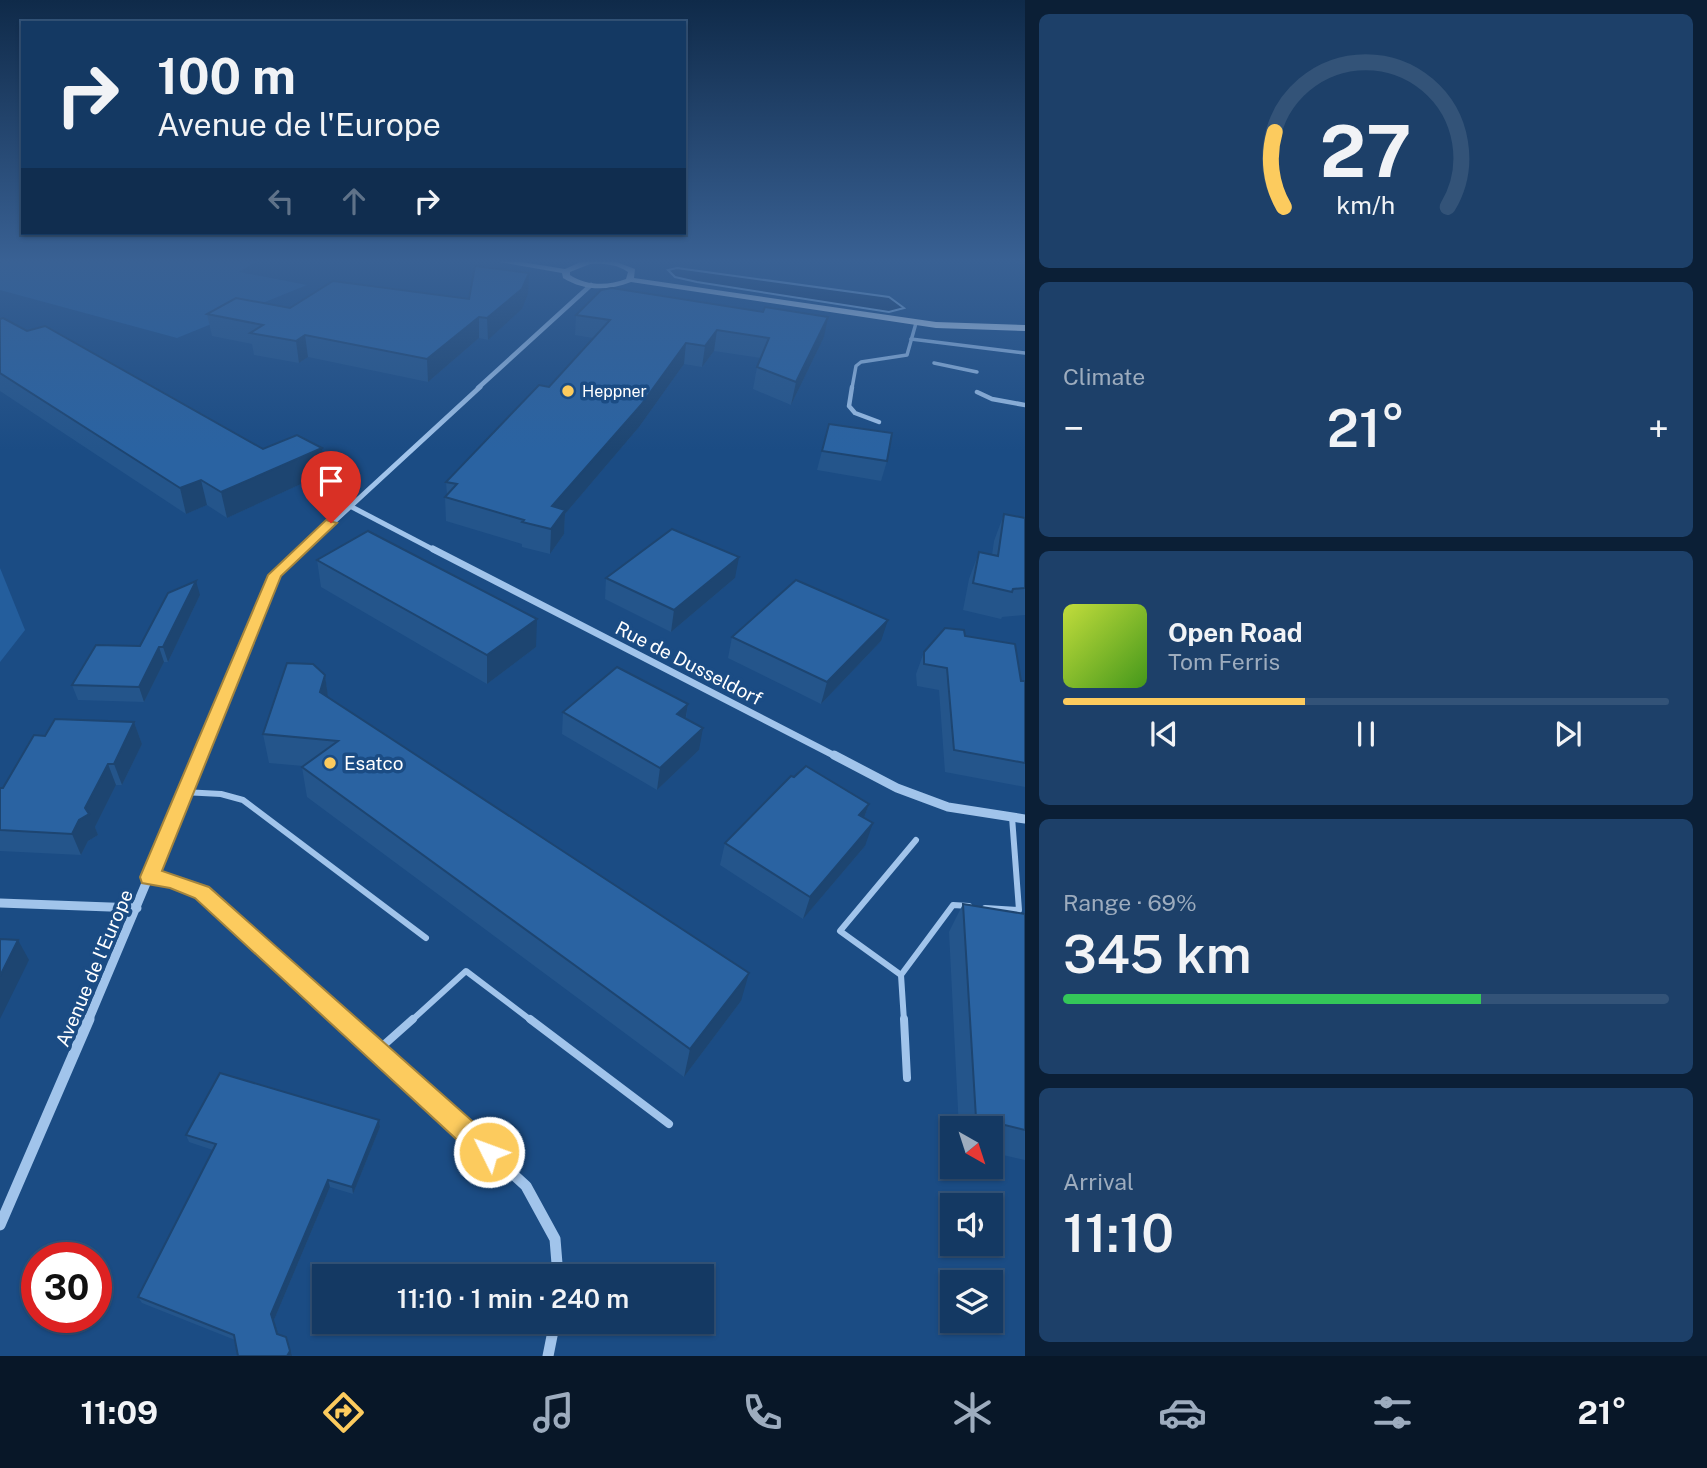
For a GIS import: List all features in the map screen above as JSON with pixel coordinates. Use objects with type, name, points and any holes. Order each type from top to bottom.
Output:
[{"type":"main road","points":[[921,323],[1024,327]]},
{"type":"street","name":"Avenue de l'Europe","points":[[0,1225],[137,908],[275,575],[549,323]]},
{"type":"street","name":"Rue de Dusseldorf","points":[[349,506],[897,788],[948,807],[1024,819]]},
{"type":"street","points":[[149,877],[172,880],[202,892],[526,1186],[555,1239],[557,1264]]},
{"type":"street","points":[[0,903],[137,908]]},
{"type":"street","points":[[548,1356],[552,1334]]},
{"type":"lane","points":[[878,422],[855,413],[849,406],[856,366],[871,359],[907,355],[916,323]]},
{"type":"lane","points":[[911,339],[1024,354]]},
{"type":"lane","points":[[934,363],[977,372]]},
{"type":"lane","points":[[977,392],[992,399],[1023,404]]},
{"type":"lane","points":[[183,792],[222,794],[243,800],[426,938]]},
{"type":"lane","points":[[907,1078],[901,975],[953,905],[1018,910],[1012,817]]},
{"type":"lane","points":[[901,975],[840,931],[916,840]]},
{"type":"lane","points":[[1015,865],[1024,867]]},
{"type":"lane","points":[[377,1051],[466,971],[669,1124]]},
{"type":"shaded area","points":[[123,323],[213,323],[177,338]]},
{"type":"shaded area","points":[[0,568],[25,630],[0,662]]},
{"type":"building","points":[[0,323],[13,323],[27,331],[45,326],[263,449],[297,435],[322,448],[221,492],[201,480],[180,488],[0,373]]},
{"type":"building","points":[[254,323],[471,323],[427,359],[305,335],[296,341],[250,333],[263,325]]},
{"type":"building","points":[[607,323],[825,323],[796,382],[757,367],[769,338],[717,330],[705,346],[686,343],[641,405],[552,506],[565,510],[551,529],[445,497],[457,484],[446,482],[539,385],[549,387]]},
{"type":"building","points":[[829,424],[892,433],[887,461],[822,451]]},
{"type":"building","points":[[1004,514],[1025,518],[1025,588],[1013,589],[1012,592],[973,583],[979,552],[998,556]]},
{"type":"building","points":[[672,529],[739,557],[674,610],[606,578]]},
{"type":"building","points":[[368,531],[537,619],[487,655],[317,560]]},
{"type":"building","points":[[796,580],[888,620],[827,682],[732,637]]},
{"type":"building","points":[[196,581],[163,647],[159,647],[139,687],[72,685],[96,645],[140,646],[168,593]]},
{"type":"building","points":[[945,628],[964,630],[965,636],[1015,644],[1021,681],[1025,681],[1025,763],[954,750],[947,668],[924,664],[924,652]]},
{"type":"building","points":[[287,663],[313,664],[325,675],[320,692],[749,973],[690,1049],[302,767],[338,741],[263,734]]},
{"type":"building","points":[[617,667],[688,704],[677,714],[703,728],[660,768],[563,712]]},
{"type":"building","points":[[55,719],[134,722],[114,764],[108,764],[85,808],[89,814],[79,820],[72,834],[0,830],[0,788],[3,788],[34,735],[45,736]]},
{"type":"building","points":[[806,766],[869,804],[859,815],[873,823],[810,897],[725,843],[791,776],[794,777]]},
{"type":"building","points":[[963,904],[1025,914],[1025,1130],[1003,1125],[1003,1116],[976,1116]]},
{"type":"building","points":[[0,939],[18,940],[0,976]]},
{"type":"building","points":[[220,1073],[379,1120],[352,1187],[328,1180],[271,1314],[277,1334],[286,1337],[290,1351],[287,1356],[238,1356],[234,1335],[138,1297],[216,1144],[186,1135]]},
{"type":"place","name":"Heppner","points":[[568,391]]},
{"type":"place","name":"Esatco","points":[[330,763]]},
{"type":"route","points":[[331,523],[275,575],[149,877],[172,880],[202,892],[489,1152]]}]
